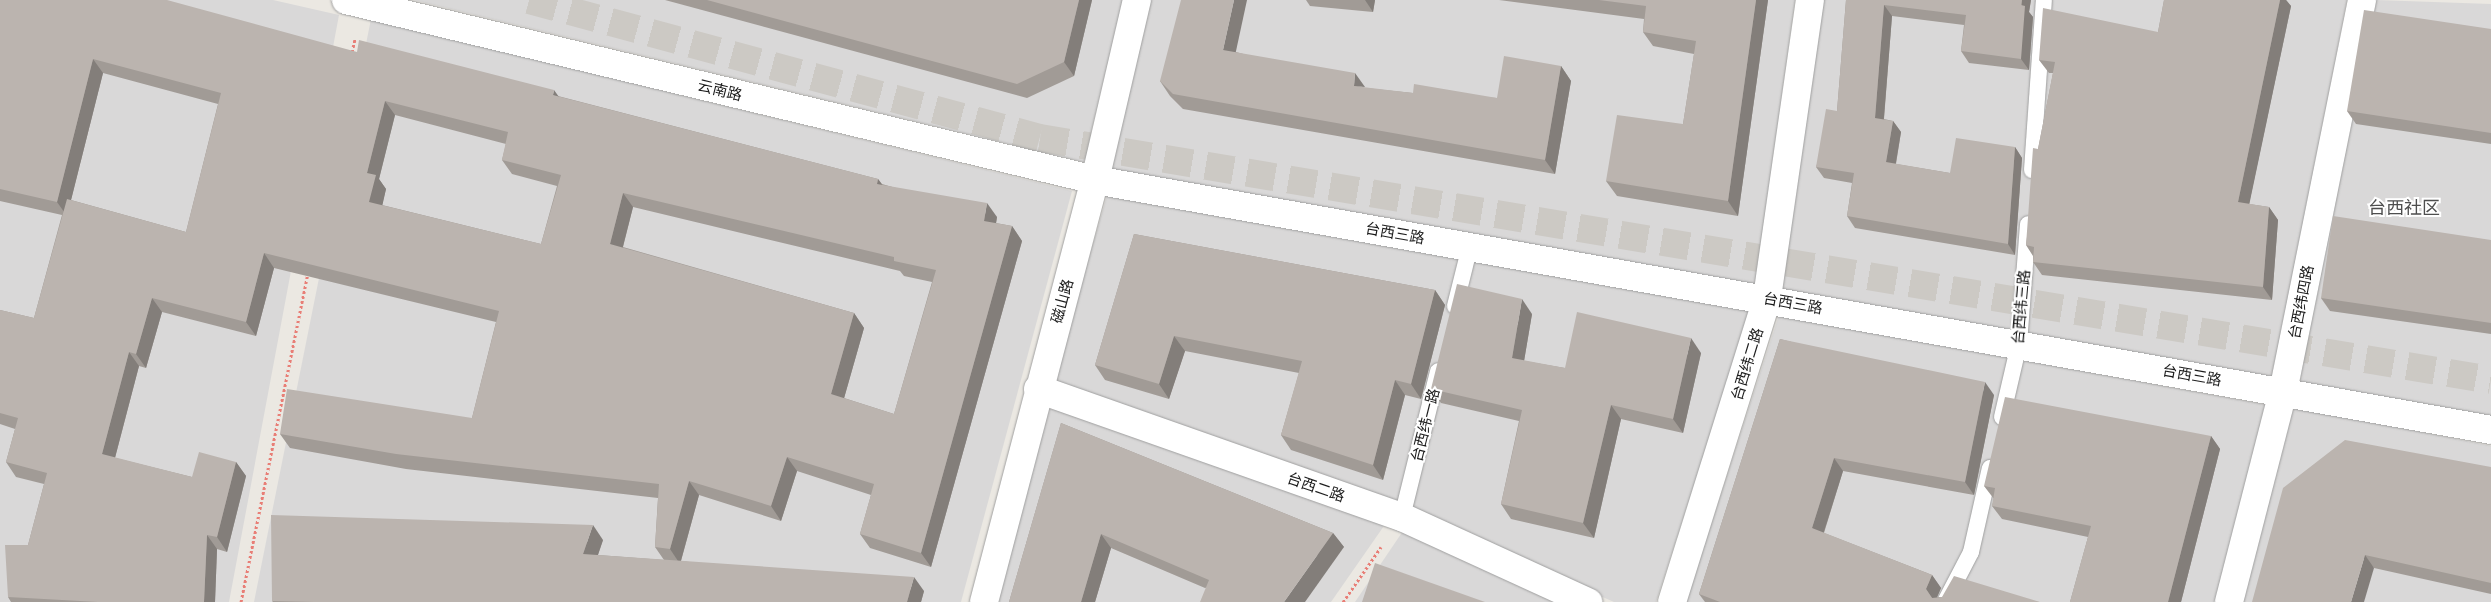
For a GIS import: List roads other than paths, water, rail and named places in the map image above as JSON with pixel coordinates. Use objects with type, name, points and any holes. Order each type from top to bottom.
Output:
[{"type":"street","name":"磁山路","points":[[984,602],[1038,390],[1095,180],[1137,0]]},
{"type":"street","name":"台西纬二路","points":[[1672,602],[1767,298],[1810,0]]},
{"type":"street","name":"台西纬四路","points":[[2229,602],[2283,392],[2362,0]]},
{"type":"street","name":"云南路","points":[[354,2],[1095,180]]},
{"type":"street","name":"台西三路","points":[[1095,180],[1767,298],[2491,430]]},
{"type":"street","name":"台西二路","points":[[1038,390],[1402,517],[1588,602]]},
{"type":"lane","points":[[2030,187],[2044,0]]},
{"type":"lane","name":"台西纬三路","points":[[1945,602],[1971,552],[2019,344],[2029,206]]},
{"type":"lane","points":[[1450,324],[1470,246]]},
{"type":"lane","name":"台西纬一路","points":[[1402,517],[1443,352]]},
{"type":"tunnel","points":[[529,0],[1040,138],[2491,380]]},
{"type":"district","name":"台西社区","points":[[2404,208]]}]
